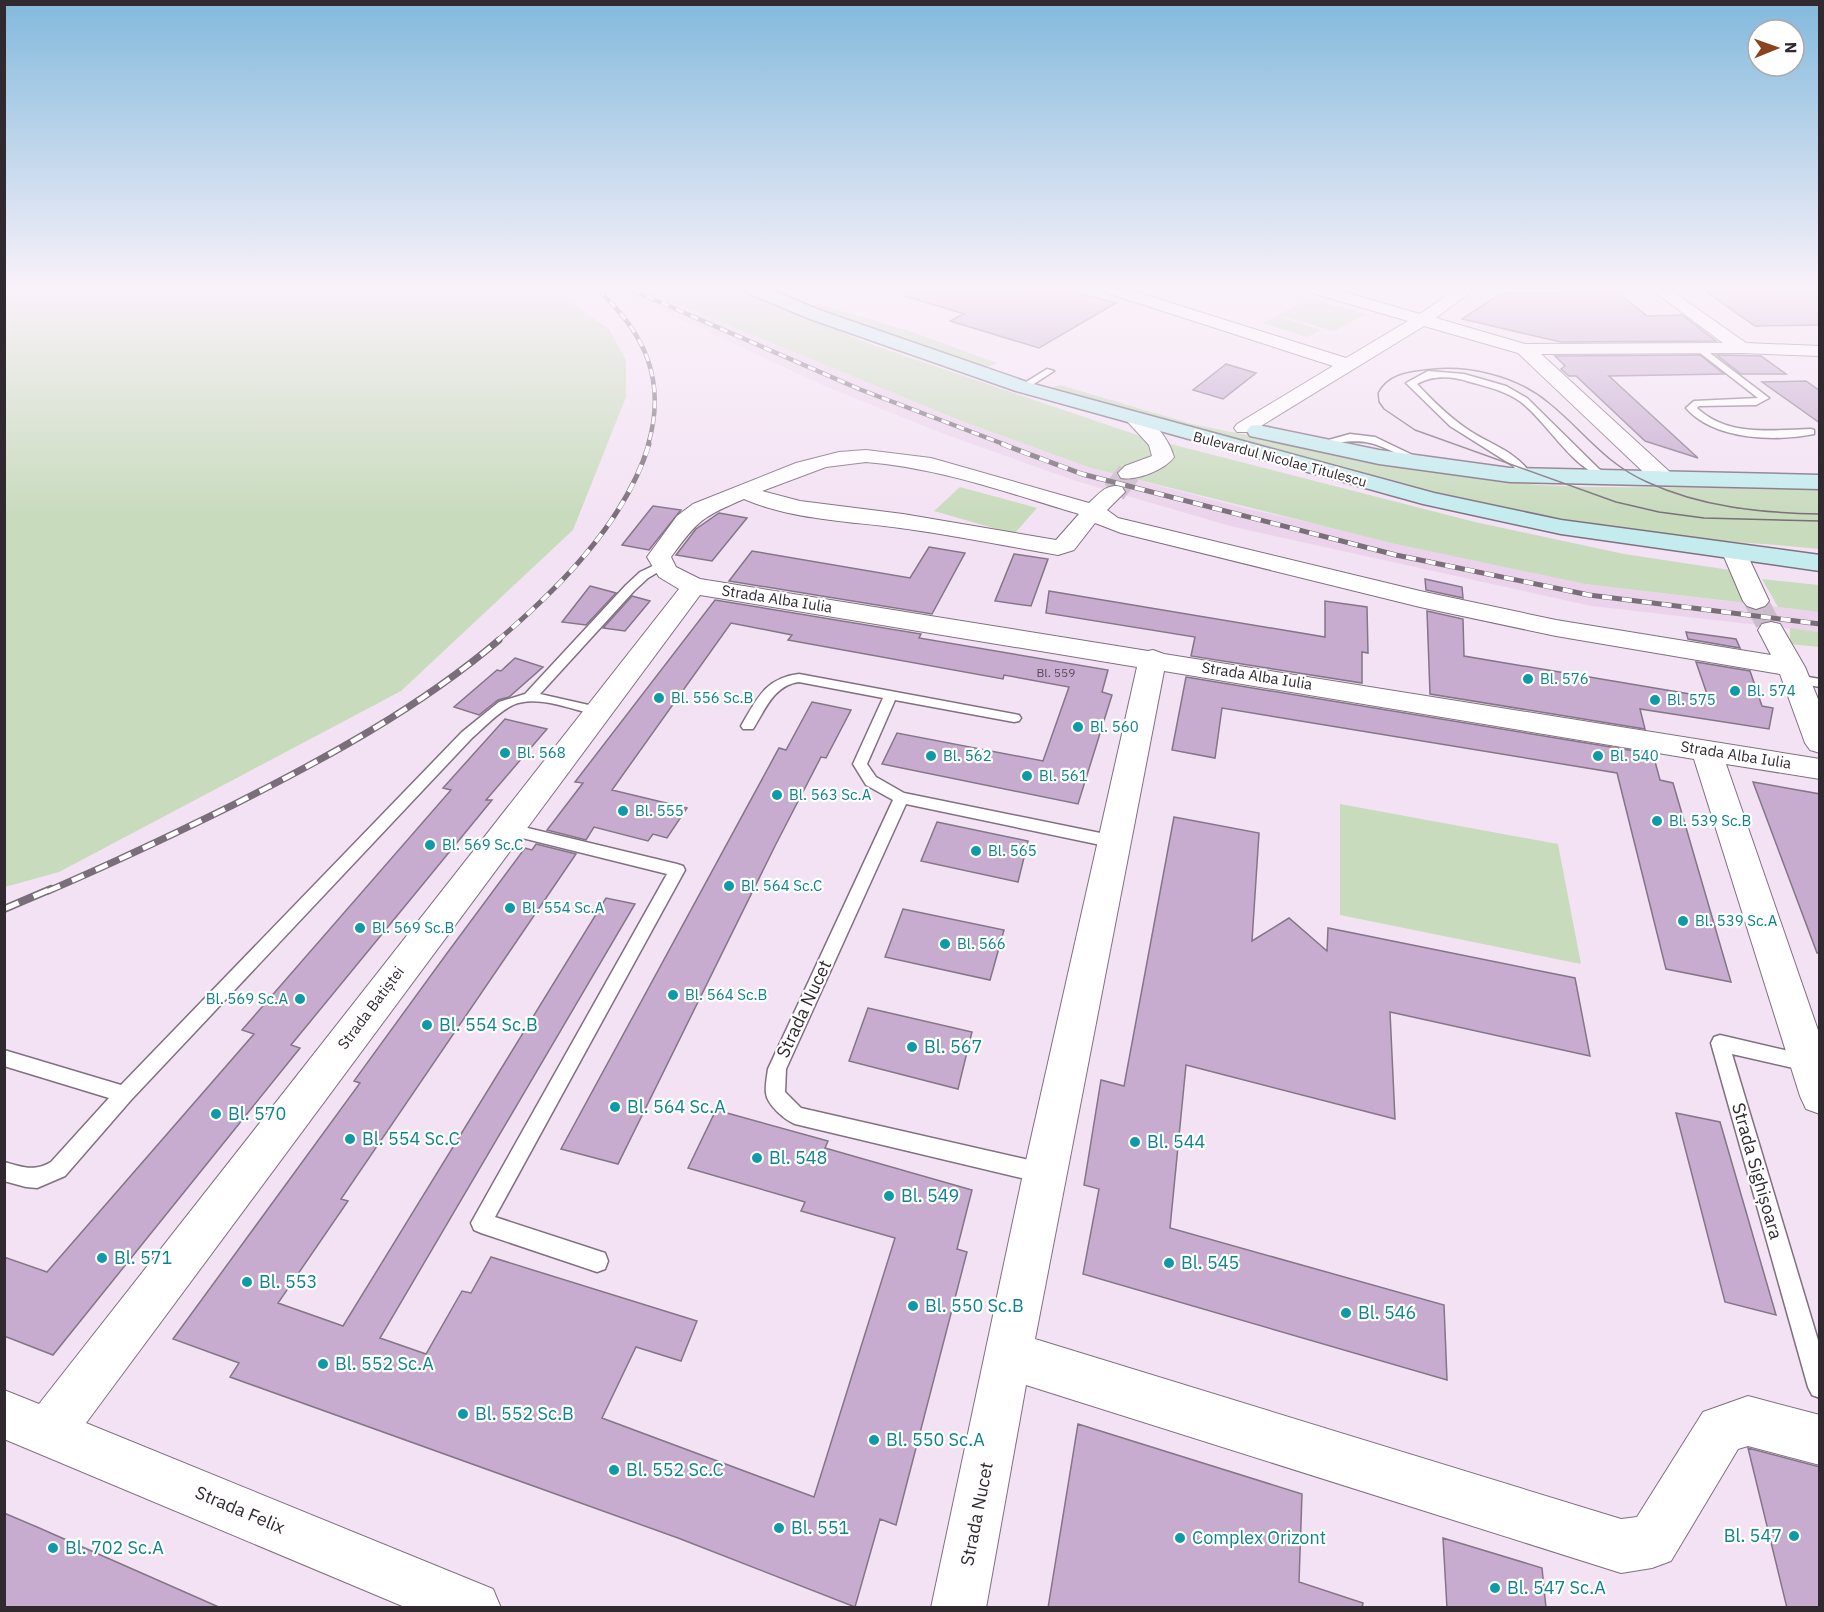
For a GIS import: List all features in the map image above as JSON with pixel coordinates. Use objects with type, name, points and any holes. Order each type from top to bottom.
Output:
[{"type":"main road","name":"Bulevardul Nicolae Titulescu","points":[[960,365],[1023,387],[1136,420],[1494,515],[1630,538],[1820,562]]},
{"type":"main road","points":[[1029,365],[1071,378]]},
{"type":"main road","name":"Bulevardul Nicolae Titulescu","points":[[1092,385],[1245,428],[1428,465],[1510,475],[1820,482]]},
{"type":"street","points":[[1245,428],[1348,365]]},
{"type":"street","points":[[1541,365],[1664,479]]},
{"type":"street","points":[[1129,473],[1136,467],[1156,463],[1163,457],[1159,443],[1136,420]]},
{"type":"street","points":[[661,566],[659,557],[664,547],[685,521],[701,508],[817,463],[842,458],[874,457],[939,467],[1093,511],[1110,523],[1420,599],[1802,676]]},
{"type":"street","points":[[744,491],[770,502],[790,506],[967,531],[1058,548],[1065,545],[1093,511],[1114,492]]},
{"type":"street","points":[[1734,552],[1756,601]]},
{"type":"street","name":"Strada Alba Iulia","points":[[661,566],[674,577],[694,586],[1153,658],[1820,769]]},
{"type":"street","name":"Strada Batiștei","points":[[27,1422],[507,829],[694,586]]},
{"type":"street","points":[[1771,630],[1802,676],[1820,743]]},
{"type":"street","name":"Strada Nucet","points":[[958,1608],[1044,1174],[1153,658]]},
{"type":"street","name":"Strada Sighișoara","points":[[1706,750],[1814,1080]]},
{"type":"street","points":[[1008,1355],[1621,1546],[1652,1542],[1721,1430],[1748,1421],[1820,1440]]},
{"type":"street","name":"Strada Felix","points":[[27,1422],[474,1608]]},
{"type":"lane","points":[[1722,365],[1764,398],[1756,402],[1697,403],[1691,408],[1698,416],[1712,426],[1728,431],[1811,432]]},
{"type":"lane","points":[[1023,387],[1050,371]]},
{"type":"lane","points":[[1510,475],[1524,470],[1509,453],[1470,436],[1452,423],[1411,383],[1428,374],[1464,377],[1503,388],[1524,400],[1595,471],[1613,478]]},
{"type":"lane","points":[[529,698],[630,588],[644,575],[661,566]]},
{"type":"lane","points":[[748,726],[776,684],[787,678],[891,694],[1014,718]]},
{"type":"lane","points":[[891,694],[860,764],[863,773],[879,787],[901,798],[1115,842]]},
{"type":"lane","points":[[4,1171],[32,1180],[51,1174],[124,1094],[467,735],[495,712],[515,699],[529,698],[597,711]]},
{"type":"lane","name":"Strada Nucet","points":[[901,798],[777,1069],[775,1095],[795,1115],[1044,1174]]},
{"type":"lane","points":[[507,829],[677,870],[481,1223],[597,1261]]},
{"type":"lane","name":"Strada Sighișoara","points":[[1814,1080],[1720,1043],[1820,1387]]},
{"type":"lane","points":[[4,1058],[124,1094]]},
{"type":"shaded area","points":[[780,365],[826,365],[964,422],[1091,468],[1244,508],[1585,584],[1819,612],[1819,632],[1591,606],[1234,527],[1076,481],[944,434]]},
{"type":"green space","points":[[5,365],[626,365],[626,397],[573,530],[401,691],[59,872],[5,887]]},
{"type":"green space","points":[[826,365],[932,365],[1143,437],[1475,522],[1624,554],[1730,570],[1746,603],[1585,584],[1396,544],[1091,468],[964,422]]},
{"type":"green space","points":[[1060,385],[1192,424],[1390,464],[1471,477],[1539,485],[1587,487],[1819,488],[1819,549],[1618,531],[1454,500],[1321,465],[1053,387]]},
{"type":"green space","points":[[960,487],[1037,508],[1014,534],[934,511]]},
{"type":"green space","points":[[1762,579],[1819,585],[1819,612],[1778,607]]},
{"type":"green space","points":[[1790,628],[1819,632],[1819,647],[1790,644]]},
{"type":"green space","points":[[1340,804],[1558,844],[1581,964],[1340,915]]},
{"type":"building","points":[[1224,365],[1256,373],[1223,399],[1193,390]]},
{"type":"building","points":[[1713,365],[1724,374],[1609,376],[1698,458],[1645,441],[1576,376],[1569,376],[1561,369],[1565,366]]},
{"type":"building","points":[[1730,365],[1774,365],[1786,374],[1741,374]]},
{"type":"building","points":[[1806,381],[1820,391],[1820,423],[1762,382]]},
{"type":"building","points":[[653,506],[681,510],[649,550],[622,545]]},
{"type":"building","points":[[719,513],[747,518],[712,561],[676,555],[696,529]]},
{"type":"building","points":[[929,547],[965,553],[932,614],[729,581],[752,551],[910,578]]},
{"type":"building","points":[[1014,554],[1048,559],[1031,606],[995,601]]},
{"type":"building","points":[[1425,579],[1462,587],[1463,598],[1426,590]]},
{"type":"building","points":[[590,586],[616,593],[586,625],[562,622]]},
{"type":"building","points":[[1049,591],[1325,637],[1325,601],[1367,607],[1368,653],[1362,652],[1362,683],[1191,656],[1195,637],[1046,613]]},
{"type":"building","points":[[632,596],[650,601],[625,631],[603,628]]},
{"type":"building","points":[[715,600],[921,634],[919,638],[1108,670],[1102,692],[1112,695],[1078,804],[882,764],[897,733],[1043,761],[1069,687],[1004,675],[1003,679],[788,640],[792,635],[731,623],[612,790],[687,808],[667,838],[653,834],[648,841],[594,827],[586,840],[547,830],[583,783],[575,782]]},
{"type":"building","points":[[1427,611],[1463,619],[1464,656],[1708,697],[1696,662],[1750,671],[1762,706],[1773,708],[1769,729],[1640,709],[1645,729],[1430,694]]},
{"type":"building","points":[[1686,632],[1736,639],[1740,648],[1688,639]]},
{"type":"building","points":[[515,658],[543,667],[509,697],[498,700],[479,715],[454,707],[497,670],[501,671]]},
{"type":"building","points":[[1186,677],[1653,754],[1660,780],[1673,783],[1731,982],[1666,969],[1617,773],[1222,708],[1215,758],[1172,750]]},
{"type":"building","points":[[812,702],[851,710],[826,758],[821,757],[776,844],[618,1164],[561,1149],[779,748],[786,750]]},
{"type":"building","points":[[505,719],[547,729],[486,800],[492,800],[291,1045],[300,1048],[53,1355],[4,1336],[4,1257],[47,1272],[254,1034],[242,1030],[451,790],[443,788]]},
{"type":"building","points":[[1753,782],[1820,794],[1820,953],[1817,953]]},
{"type":"building","points":[[1174,817],[1259,833],[1252,941],[1289,918],[1327,951],[1328,928],[1575,978],[1590,1056],[1390,1012],[1395,1119],[1186,1065],[1170,1228],[1444,1305],[1447,1380],[1083,1274],[1099,1189],[1084,1185],[1101,1080],[1124,1086]]},
{"type":"building","name":"Bl. 565","points":[[937,822],[1028,841],[1018,882],[921,861]]},
{"type":"building","points":[[536,844],[576,854],[341,1199],[348,1201],[278,1303],[343,1326],[606,898],[635,904],[380,1338],[426,1354],[462,1291],[471,1293],[491,1257],[697,1321],[681,1361],[636,1347],[602,1418],[814,1497],[895,1238],[801,1211],[805,1202],[688,1168],[716,1110],[828,1141],[825,1148],[972,1190],[957,1249],[967,1252],[896,1525],[880,1519],[855,1607],[678,1538],[230,1377],[239,1363],[173,1339],[360,1083],[354,1081],[445,956],[525,848],[532,850]]},
{"type":"building","name":"Bl. 566","points":[[903,909],[1004,930],[990,980],[885,957]]},
{"type":"building","name":"Bl. 567","points":[[868,1008],[972,1032],[958,1089],[849,1061]]},
{"type":"building","points":[[1676,1113],[1720,1122],[1776,1315],[1725,1302]]},
{"type":"building","name":"Complex Orizont","points":[[1078,1424],[1302,1494],[1299,1582],[1363,1603],[1362,1608],[1048,1608]]},
{"type":"building","name":"Bl. 547","points":[[1748,1448],[1820,1467],[1820,1608],[1787,1608]]},
{"type":"building","name":"Bl. 702 Sc.A","points":[[4,1513],[37,1527],[221,1608],[4,1608]]},
{"type":"building","name":"Bl. 547 Sc.A","points":[[1443,1538],[1542,1568],[1546,1608],[1447,1608]]},
{"type":"tunnel","points":[[1114,492],[1129,473]]},
{"type":"tunnel","points":[[1756,601],[1771,630]]},
{"type":"tram line","points":[[1820,514],[1732,507],[1668,491],[1618,466],[1536,393],[1490,374],[1457,369],[1410,372],[1392,378],[1378,393],[1379,402],[1384,409],[1415,430],[1616,502],[1659,512],[1704,518],[1820,521]]},
{"type":"railway","points":[[648,445],[655,400],[649,365]]},
{"type":"railway","points":[[804,365],[859,389],[1006,445]]},
{"type":"railway","points":[[497,641],[566,577],[587,553],[624,501],[649,444]]},
{"type":"railway","points":[[1002,444],[1082,474],[1396,555],[1589,595],[1820,624]]},
{"type":"railway","points":[[48,891],[210,816],[337,750],[437,688],[499,640]]},
{"type":"railway","points":[[4,909],[51,889]]},
{"type":"place","name":"Bl. 576","points":[[1528,679]]},
{"type":"place","name":"Bl. 574","points":[[1735,691]]},
{"type":"place","name":"Bl. 556 Sc.B","points":[[659,698]]},
{"type":"place","name":"Bl. 575","points":[[1655,700]]},
{"type":"place","name":"Bl. 560","points":[[1078,727]]},
{"type":"place","name":"Bl. 568","points":[[505,753]]},
{"type":"place","name":"Bl. 562","points":[[931,756]]},
{"type":"place","name":"Bl. 540","points":[[1598,756]]},
{"type":"place","name":"Bl. 561","points":[[1027,776]]},
{"type":"place","name":"Bl. 563 Sc.A","points":[[777,795]]},
{"type":"place","name":"Bl. 555","points":[[623,811]]},
{"type":"place","name":"Bl. 539 Sc.B","points":[[1657,821]]},
{"type":"place","name":"Bl. 569 Sc.C","points":[[430,845]]},
{"type":"place","name":"Bl. 565","points":[[976,851]]},
{"type":"place","name":"Bl. 564 Sc.C","points":[[729,886]]},
{"type":"place","name":"Bl. 554 Sc.A","points":[[510,908]]},
{"type":"place","name":"Bl. 539 Sc.A","points":[[1683,921]]},
{"type":"place","name":"Bl. 569 Sc.B","points":[[360,928]]},
{"type":"place","name":"Bl. 566","points":[[945,944]]},
{"type":"place","name":"Bl. 564 Sc.B","points":[[673,995]]},
{"type":"place","name":"Bl. 569 Sc.A","points":[[300,999]]},
{"type":"place","name":"Bl. 554 Sc.B","points":[[427,1025]]},
{"type":"place","name":"Bl. 567","points":[[912,1047]]},
{"type":"place","name":"Bl. 564 Sc.A","points":[[615,1107]]},
{"type":"place","name":"Bl. 570","points":[[216,1114]]},
{"type":"place","name":"Bl. 554 Sc.C","points":[[350,1139]]},
{"type":"place","name":"Bl. 544","points":[[1135,1142]]},
{"type":"place","name":"Bl. 548","points":[[757,1158]]},
{"type":"place","name":"Bl. 549","points":[[889,1196]]},
{"type":"place","name":"Bl. 571","points":[[102,1258]]},
{"type":"place","name":"Bl. 545","points":[[1169,1263]]},
{"type":"place","name":"Bl. 553","points":[[247,1282]]},
{"type":"place","name":"Bl. 550 Sc.B","points":[[913,1306]]},
{"type":"place","name":"Bl. 546","points":[[1346,1313]]},
{"type":"place","name":"Bl. 552 Sc.A","points":[[323,1364]]},
{"type":"place","name":"Bl. 552 Sc.B","points":[[463,1414]]},
{"type":"place","name":"Bl. 550 Sc.A","points":[[874,1440]]},
{"type":"place","name":"Bl. 552 Sc.C","points":[[614,1470]]},
{"type":"place","name":"Bl. 551","points":[[779,1528]]},
{"type":"place","name":"Bl. 547","points":[[1794,1536]]},
{"type":"place","name":"Complex Orizont","points":[[1180,1538]]},
{"type":"place","name":"Bl. 702 Sc.A","points":[[53,1548]]},
{"type":"place","name":"Bl. 547 Sc.A","points":[[1495,1588]]}]
